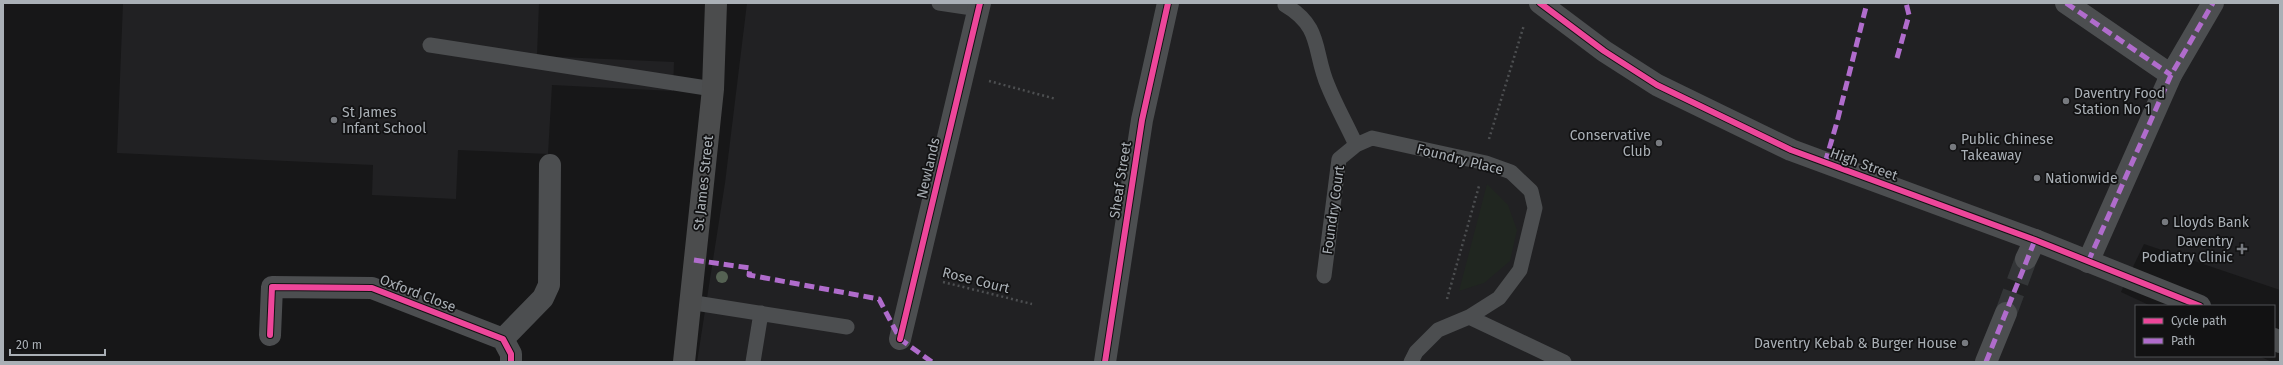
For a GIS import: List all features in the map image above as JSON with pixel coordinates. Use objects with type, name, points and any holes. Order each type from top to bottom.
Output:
[{"type":"main road","name":"St James Street","points":[[684,362],[689,302],[713,89],[716,3]]},
{"type":"street","name":"Sheaf Street","points":[[1105,362],[1142,120],[1168,3]]},
{"type":"street","name":"High Street","points":[[1540,3],[1604,51],[1657,85],[1736,125],[1791,150],[2031,250],[2088,262],[2197,305]]},
{"type":"street","points":[[2066,3],[2171,75]]},
{"type":"street","points":[[2088,262],[2171,75],[2213,3]]},
{"type":"street","name":"Newlands","points":[[900,338],[979,6]]},
{"type":"street","points":[[511,362],[511,354],[504,339],[543,298],[549,285],[550,165]]},
{"type":"street","name":"Oxford Close","points":[[270,335],[272,287],[372,288],[504,339]]},
{"type":"street","points":[[1986,362],[2006,313]]},
{"type":"lane","points":[[939,3],[979,6]]},
{"type":"lane","points":[[1285,5],[1299,12],[1314,33],[1327,84],[1356,145]]},
{"type":"lane","points":[[430,46],[713,89]]},
{"type":"lane","name":"Foundry Court","points":[[1324,276],[1339,159],[1356,145],[1372,138]]},
{"type":"lane","name":"Foundry Place","points":[[1372,138],[1486,163],[1511,172],[1531,191],[1535,208],[1520,270],[1499,298],[1469,317],[1438,330],[1416,352],[1411,362]]},
{"type":"lane","points":[[689,302],[846,327]]},
{"type":"lane","points":[[753,362],[761,313]]},
{"type":"lane","points":[[1469,317],[1564,362]]},
{"type":"path","points":[[963,74],[1056,99]]},
{"type":"shaded area","name":"St James Infant School","points":[[123,3],[539,3],[537,56],[674,62],[673,91],[552,85],[548,154],[458,150],[456,199],[372,195],[373,165],[117,153]]},
{"type":"shaded area","points":[[747,3],[2280,3],[2280,290],[2144,244],[2121,292],[2149,305],[2135,305],[2135,357],[2261,357],[2272,362],[697,362],[725,183]]},
{"type":"shaded area","points":[[1487,184],[1508,205],[1517,230],[1510,261],[1484,283],[1459,291]]},
{"type":"tunnel","points":[[2006,313],[2026,259]]},
{"type":"marked path","points":[[1825,163],[1867,3]]},
{"type":"marked path","points":[[1897,58],[1909,15],[1906,3]]},
{"type":"marked path","points":[[2066,3],[2171,75]]},
{"type":"marked path","points":[[2088,262],[2171,75],[2213,3]]},
{"type":"marked path","points":[[1986,362],[2035,240]]},
{"type":"marked path","points":[[694,260],[750,268],[749,275],[879,299],[900,339],[932,362]]},
{"type":"cycle path","points":[[900,339],[980,3]]},
{"type":"cycle path","points":[[1105,362],[1142,120],[1168,3]]},
{"type":"cycle path","points":[[1540,3],[1604,51],[1657,85],[1791,150],[2035,240],[2198,305]]},
{"type":"cycle path","points":[[270,335],[272,287],[372,288],[503,339],[511,354],[511,362]]},
{"type":"place","name":"Daventry Food Station No 1","points":[[2066,101]]},
{"type":"place","name":"St James Infant School","points":[[334,120]]},
{"type":"place","name":"Conservative Club","points":[[1659,143]]},
{"type":"place","name":"Public Chinese Takeaway","points":[[1953,147]]},
{"type":"place","name":"Nationwide","points":[[2037,178]]},
{"type":"place","name":"Lloyds Bank","points":[[2165,222]]},
{"type":"place","name":"Daventry Podiatry Clinic","points":[[2242,249]]},
{"type":"place","name":"Daventry Kebab & Burger House","points":[[1965,343]]}]
